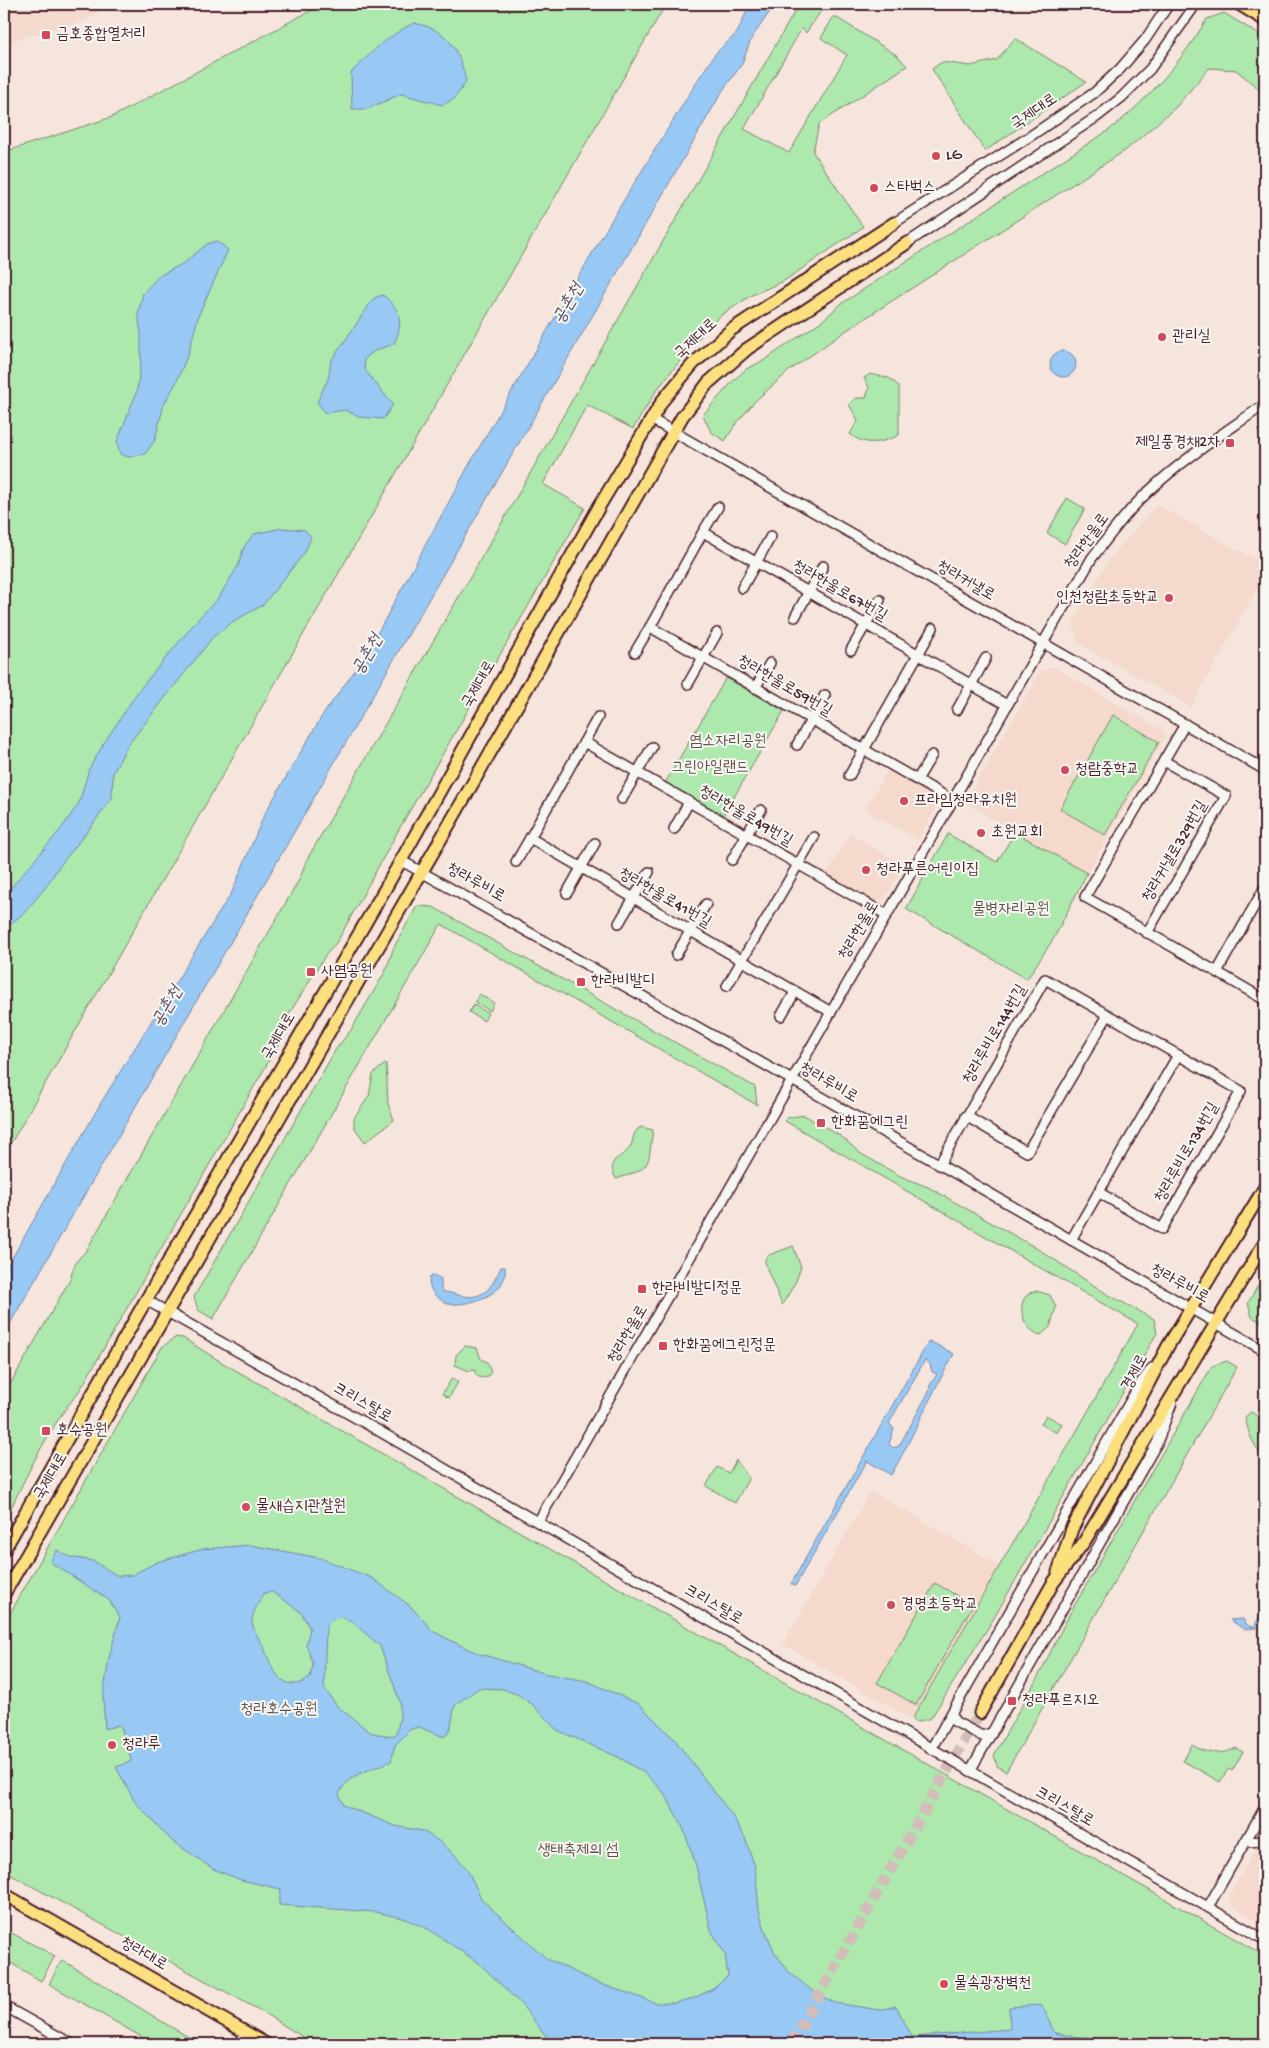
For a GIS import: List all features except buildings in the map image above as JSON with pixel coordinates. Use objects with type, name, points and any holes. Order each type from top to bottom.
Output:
[{"type":"main road","points":[[1239,4],[1265,20]]},
{"type":"main road","name":"국제대로","points":[[4,1549],[651,419],[683,375],[731,330],[894,223]]},
{"type":"main road","name":"국제대로","points":[[4,1594],[168,1312],[673,431],[691,404],[708,383],[733,360],[907,244]]},
{"type":"main road","name":"경제로","points":[[1053,1583],[1072,1528],[1168,1346],[1265,1187]]},
{"type":"main road","name":"경제로","points":[[980,1713],[1053,1583],[1084,1542],[1265,1242]]},
{"type":"main road","name":"청라대로","points":[[4,1894],[266,2044]]},
{"type":"street","name":"국제대로","points":[[894,223],[1094,93],[1120,69],[1145,40],[1170,4]]},
{"type":"street","name":"국제대로","points":[[907,244],[1085,125],[1122,97],[1150,69],[1196,4]]},
{"type":"street","name":"청라한울로","points":[[538,1522],[1092,558],[1138,502],[1177,467],[1265,404]]},
{"type":"street","name":"청라커낼로","points":[[651,419],[1265,770]]},
{"type":"street","points":[[635,652],[718,507]]},
{"type":"street","name":"청라한울로67번길","points":[[703,532],[1007,705]]},
{"type":"street","points":[[742,588],[771,536]]},
{"type":"street","points":[[795,617],[823,566]]},
{"type":"street","points":[[851,650],[880,600]]},
{"type":"street","name":"청라한울로59번길","points":[[650,627],[952,800]]},
{"type":"street","points":[[849,776],[933,628]]},
{"type":"street","points":[[688,684],[717,633]]},
{"type":"street","points":[[956,710],[986,658]]},
{"type":"street","points":[[755,688],[770,663]]},
{"type":"street","points":[[797,746],[825,695]]},
{"type":"street","points":[[516,862],[598,717]]},
{"type":"street","points":[[1185,724],[1085,897],[1265,1000]]},
{"type":"street","name":"청라한울로49번길","points":[[584,742],[887,915]]},
{"type":"street","points":[[622,799],[652,747]]},
{"type":"street","points":[[917,780],[932,754]]},
{"type":"street","name":"청라커낼로329번길","points":[[1148,933],[1226,796],[1164,761]]},
{"type":"street","points":[[674,829],[689,802]]},
{"type":"street","points":[[732,860],[761,810]]},
{"type":"street","points":[[728,986],[814,837]]},
{"type":"street","name":"청라한울로41번길","points":[[530,838],[831,1012]]},
{"type":"street","points":[[567,893],[596,843]]},
{"type":"street","name":"청라루비로","points":[[400,860],[792,1080],[1265,1351]]},
{"type":"street","points":[[619,923],[649,872]]},
{"type":"street","points":[[1217,972],[1265,887]]},
{"type":"street","points":[[676,955],[706,904]]},
{"type":"street","name":"청라루비로144번길","points":[[939,1165],[1045,979],[1142,1034]]},
{"type":"street","points":[[781,1016],[796,992]]},
{"type":"street","points":[[966,1116],[1027,1152],[1108,1015]]},
{"type":"street","name":"청라루비로134번길","points":[[1098,1192],[1162,1229],[1241,1091],[1142,1034]]},
{"type":"street","points":[[1070,1240],[1178,1055]]},
{"type":"street","name":"크리스탈로","points":[[146,1300],[538,1522],[1265,1940]]},
{"type":"street","points":[[931,1749],[1140,1384],[1168,1346]]},
{"type":"street","points":[[970,1771],[1157,1443],[1180,1381]]},
{"type":"street","points":[[952,1714],[954,1720],[982,1736],[991,1733]]},
{"type":"street","points":[[1208,1907],[1265,1807]]},
{"type":"street","points":[[1260,1815],[1265,1827]]},
{"type":"street","points":[[1245,1842],[1265,1841]]},
{"type":"street","points":[[4,2006],[72,2044]]},
{"type":"street","points":[[239,2044],[246,2033]]},
{"type":"shaded area","points":[[4,4],[113,4],[85,20],[4,43]]},
{"type":"shaded area","name":"인천청람초등학교","points":[[1157,505],[1265,565],[1265,574],[1191,707],[1078,643],[1073,622],[1110,558]]},
{"type":"shaded area","name":"청람중학교","points":[[1054,667],[1163,731],[1165,737],[1087,873],[965,803],[1041,671]]},
{"type":"shaded area","name":"프라임청라유치원","points":[[888,770],[936,797],[938,805],[918,840],[865,810]]},
{"type":"shaded area","name":"청라푸른어린이집","points":[[850,834],[904,865],[884,900],[874,901],[827,874]]},
{"type":"shaded area","name":"경명초등학교","points":[[871,1491],[1000,1566],[912,1719],[783,1644]]},
{"type":"shaded area","points":[[1265,1833],[1265,1925],[1233,1907],[1229,1896]]},
{"type":"green space","points":[[323,4],[666,4],[4,1155],[4,152],[112,117]]},
{"type":"green space","points":[[799,4],[822,4],[821,11],[806,33],[802,28],[744,129],[789,153],[847,55],[821,38],[834,16],[898,56],[907,66],[819,124],[813,152],[863,227],[784,281],[752,295],[720,316],[694,343],[656,391],[633,429],[587,405],[543,484],[585,508],[398,831],[337,942],[325,956],[289,1014],[278,1045],[80,1390],[59,1418],[41,1448],[10,1510],[4,1506],[4,1395],[71,1278],[76,1263],[86,1251],[300,878],[306,861]]},
{"type":"green space","points":[[1224,13],[1265,38],[1265,94],[1236,70],[1209,68],[1176,107],[1126,150],[844,332],[789,371],[755,401],[725,441],[711,432],[703,415],[746,369],[763,361],[823,320],[841,304],[1109,130],[1151,93],[1175,65],[1207,19]]},
{"type":"green space","points":[[1015,38],[1086,82],[985,151],[932,69],[942,62],[970,66],[997,60]]},
{"type":"green space","points":[[870,374],[889,378],[899,386],[899,435],[880,442],[862,441],[850,434],[858,421],[849,404],[856,398],[866,398],[869,387],[864,378]]},
{"type":"green space","points":[[1067,498],[1085,509],[1065,544],[1047,533]]},
{"type":"green space","name":"염소자리공원","points":[[726,678],[784,711],[723,816],[665,783]]},
{"type":"green space","points":[[1113,715],[1159,742],[1105,835],[1060,809]]},
{"type":"green space","name":"물병자리공원","points":[[1015,832],[1087,873],[1054,938],[1027,979],[906,909],[948,834],[997,862]]},
{"type":"green space","points":[[417,906],[433,907],[755,1087],[757,1105],[441,924],[213,1319],[198,1310],[194,1297],[336,1049],[351,1030],[385,972],[394,947]]},
{"type":"green space","points":[[479,994],[494,1003],[490,1011],[475,1002]]},
{"type":"green space","points":[[474,1005],[488,1013],[484,1021],[469,1012]]},
{"type":"green space","points":[[386,1063],[388,1104],[394,1120],[365,1142],[354,1127],[354,1118],[369,1096],[373,1074]]},
{"type":"green space","points":[[804,1115],[842,1137],[860,1153],[900,1176],[928,1187],[1038,1249],[1107,1294],[1154,1319],[1157,1333],[991,1623],[931,1718],[917,1722],[912,1719],[1138,1324],[785,1121],[787,1118]]},
{"type":"green space","points":[[641,1127],[653,1130],[649,1159],[643,1168],[616,1179],[613,1172],[613,1162],[630,1147],[634,1133]]},
{"type":"green space","points":[[793,1246],[801,1267],[796,1281],[782,1305],[765,1259],[769,1255]]},
{"type":"green space","points":[[1265,1273],[1265,1324],[1252,1317],[1248,1303]]},
{"type":"green space","points":[[1036,1291],[1050,1295],[1056,1307],[1050,1327],[1041,1335],[1028,1327],[1022,1313],[1024,1299]]},
{"type":"green space","name":"청라호수공원","points":[[176,1337],[183,1338],[223,1363],[1265,1956],[1265,2044],[314,2044],[259,2010],[4,1871],[4,1624],[162,1347]]},
{"type":"green space","points":[[465,1346],[477,1348],[481,1359],[487,1362],[491,1372],[487,1377],[479,1377],[475,1370],[469,1371],[455,1365],[456,1355]]},
{"type":"green space","points":[[1227,1361],[1237,1367],[1006,1772],[997,1766],[994,1755],[1039,1675],[1069,1615],[1212,1366]]},
{"type":"green space","points":[[452,1378],[458,1382],[449,1398],[442,1394]]},
{"type":"green space","points":[[1251,1412],[1265,1421],[1265,1459],[1252,1440],[1248,1429],[1245,1417]]},
{"type":"green space","points":[[1046,1415],[1062,1424],[1057,1433],[1041,1424]]},
{"type":"green space","points":[[736,1460],[749,1478],[735,1503],[706,1486],[717,1467],[729,1473]]},
{"type":"green space","points":[[935,1583],[973,1605],[916,1705],[877,1683]]},
{"type":"green space","points":[[1192,1745],[1202,1750],[1219,1753],[1236,1748],[1243,1752],[1232,1771],[1228,1769],[1220,1782],[1183,1761]]},
{"type":"green space","points":[[4,1929],[55,1956],[41,1981],[4,1959]]},
{"type":"green space","points":[[62,1960],[200,2044],[154,2044],[49,1984]]},
{"type":"water","name":"공촌천","points":[[750,4],[775,4],[751,39],[742,64],[723,90],[4,1334],[4,1276],[8,1265],[102,1101],[232,892],[264,815],[322,716],[364,658],[469,465],[611,221],[701,75],[716,53],[737,33]]},
{"type":"water","points":[[414,23],[426,26],[444,36],[456,51],[466,82],[454,99],[442,105],[401,94],[367,109],[352,109],[351,73],[380,45]]},
{"type":"water","points":[[217,241],[228,250],[199,314],[188,354],[176,383],[164,404],[155,440],[145,454],[129,457],[120,454],[117,442],[137,391],[141,360],[141,334],[138,314],[143,293],[159,276],[184,263],[207,244]]},
{"type":"water","points":[[383,295],[397,311],[400,323],[399,329],[394,344],[376,350],[364,359],[365,370],[393,405],[383,419],[360,417],[345,410],[325,413],[317,402],[328,379],[331,361],[374,298]]},
{"type":"water","points":[[1063,351],[1072,355],[1076,364],[1072,373],[1063,377],[1054,373],[1050,364],[1054,355]]},
{"type":"water","points":[[282,528],[305,530],[311,537],[305,552],[263,605],[234,621],[213,637],[127,746],[113,773],[112,798],[58,868],[45,888],[25,912],[8,926],[4,934],[4,896],[61,829],[79,803],[89,769],[139,690],[219,597],[238,566],[244,547],[254,534]]},
{"type":"water","points":[[501,1267],[505,1267],[505,1277],[501,1285],[494,1292],[476,1301],[457,1304],[443,1302],[432,1291],[429,1282],[430,1277],[434,1275],[441,1279],[441,1289],[443,1292],[471,1297],[478,1296],[492,1285]]},
{"type":"water","points":[[929,1341],[954,1354],[891,1475],[867,1461],[795,1586],[791,1584]],"holes":[[[925,1360],[930,1364],[932,1372],[937,1374],[929,1387],[931,1388],[899,1446],[893,1448],[889,1444],[894,1429],[889,1423]]]},
{"type":"water","points":[[250,1545],[320,1558],[372,1578],[410,1606],[434,1632],[477,1653],[547,1674],[587,1681],[639,1704],[675,1740],[734,1818],[745,1838],[755,1867],[759,1910],[775,1953],[790,1973],[815,1993],[835,2003],[880,2010],[896,2006],[912,2037],[1010,2029],[1009,2007],[1042,2005],[1054,2032],[1069,2036],[1103,2039],[1118,2044],[552,2044],[521,2004],[479,1963],[428,1929],[403,1918],[375,1912],[279,1905],[281,1889],[241,1880],[213,1869],[171,1840],[135,1802],[116,1767],[130,1762],[131,1759],[121,1727],[119,1725],[105,1729],[103,1697],[109,1658],[120,1617],[109,1600],[50,1562],[57,1550],[70,1557],[93,1561],[118,1576],[132,1575],[157,1562],[203,1549]],"holes":[[[272,1592],[301,1612],[310,1629],[306,1644],[313,1664],[310,1678],[301,1683],[293,1684],[280,1678],[271,1665],[255,1632],[252,1621],[253,1614],[264,1593]],[[341,1617],[351,1621],[380,1646],[400,1702],[400,1717],[396,1735],[385,1736],[370,1732],[337,1706],[324,1688],[326,1626],[333,1619]],[[479,1688],[503,1689],[519,1695],[533,1705],[557,1730],[620,1758],[646,1774],[665,1794],[683,1828],[695,1862],[711,1930],[725,1954],[728,1976],[713,1989],[694,1998],[674,2003],[656,2003],[598,1983],[547,1959],[482,1900],[467,1869],[440,1842],[423,1831],[395,1826],[344,1805],[339,1795],[348,1782],[361,1773],[391,1761],[395,1745],[411,1729],[419,1727],[444,1737],[450,1730],[455,1705]]]},
{"type":"water","points":[[1265,1609],[1262,1619],[1256,1628],[1244,1629],[1230,1620],[1243,1619],[1248,1626],[1254,1627]]},
{"type":"tunnel","points":[[791,2044],[980,1713]]},
{"type":"place","name":"금호종합열처리","points":[[46,35]]},
{"type":"place","name":"LG","points":[[936,156]]},
{"type":"place","name":"스타벅스","points":[[874,188]]},
{"type":"place","name":"관리실","points":[[1162,337]]},
{"type":"place","name":"제일풍경채2차","points":[[1230,443]]},
{"type":"place","name":"인천청람초등학교","points":[[1169,598]]},
{"type":"place","name":"청람중학교","points":[[1065,770]]},
{"type":"place","name":"프라임청라유치원","points":[[904,801]]},
{"type":"place","name":"초원교회","points":[[981,833]]},
{"type":"place","name":"청라푸른어린이집","points":[[866,870]]},
{"type":"place","name":"사염공원","points":[[311,972]]},
{"type":"place","name":"한라비발디","points":[[581,982]]},
{"type":"place","name":"한화꿈에그린","points":[[821,1123]]},
{"type":"place","name":"한라비발디정문","points":[[642,1289]]},
{"type":"place","name":"한화꿈에그린정문","points":[[663,1346]]},
{"type":"place","name":"호수공원","points":[[46,1431]]},
{"type":"place","name":"물새습지관찰원","points":[[246,1507]]},
{"type":"place","name":"경명초등학교","points":[[891,1605]]},
{"type":"place","name":"청라푸르지오","points":[[1012,1701]]},
{"type":"place","name":"청라루","points":[[112,1745]]},
{"type":"place","name":"물속광장벽천","points":[[944,1984]]},
{"type":"park label","name":"그린아일랜드","points":[[710,768]]},
{"type":"park label","name":"생태축제의 섬","points":[[578,1851]]}]
